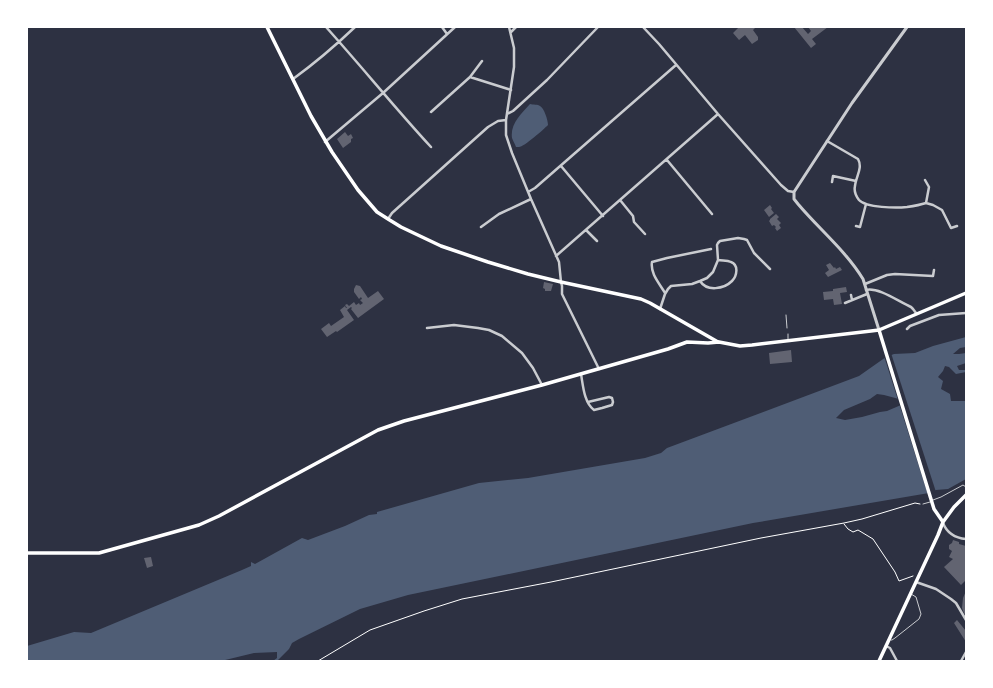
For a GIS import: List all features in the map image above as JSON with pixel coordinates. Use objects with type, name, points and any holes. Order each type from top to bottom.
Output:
[{"type":"main road","points":[[266,27],[311,116],[326,142],[358,190],[377,212],[401,227],[441,246],[488,262],[561,282],[641,299],[719,342]]},
{"type":"main road","points":[[27,553],[98,553],[199,525],[378,430],[404,421],[599,369],[688,342],[719,342],[740,346],[757,345],[879,330],[966,293]]},
{"type":"main road","points":[[879,330],[934,508],[943,522]]},
{"type":"main road","points":[[879,661],[943,522],[966,495]]},
{"type":"street","points":[[326,27],[432,147]]},
{"type":"street","points":[[293,79],[340,42],[354,27]]},
{"type":"street","points":[[442,27],[447,34]]},
{"type":"street","points":[[326,142],[383,93],[455,27]]},
{"type":"street","points":[[509,27],[514,48],[514,67],[506,120],[506,135],[528,192],[559,262],[562,294],[599,369]]},
{"type":"street","points":[[511,32],[516,27]]},
{"type":"street","points":[[507,114],[513,111],[547,80],[598,27]]},
{"type":"street","points":[[643,27],[781,185],[788,191],[794,192]]},
{"type":"street","points":[[879,330],[865,284],[859,272],[795,201],[794,192],[852,103],[906,27]]},
{"type":"street","points":[[431,112],[470,77],[482,61]]},
{"type":"street","points":[[528,192],[561,166],[676,65]]},
{"type":"street","points":[[470,77],[511,90]]},
{"type":"street","points":[[556,256],[718,114]]},
{"type":"street","points":[[388,219],[398,208],[488,127],[498,121],[506,120]]},
{"type":"street","points":[[827,141],[858,159],[860,162],[854,187],[859,200],[866,204],[875,206],[902,207],[926,203],[942,210],[950,228],[957,226]]},
{"type":"street","points":[[666,160],[712,214]]},
{"type":"street","points":[[561,166],[602,216]]},
{"type":"street","points":[[832,182],[833,176],[856,181]]},
{"type":"street","points":[[925,180],[929,187],[926,203]]},
{"type":"street","points":[[481,227],[499,214],[531,199]]},
{"type":"street","points":[[620,200],[633,216],[634,222],[644,234]]},
{"type":"street","points":[[856,226],[860,227],[866,204]]},
{"type":"street","points":[[586,230],[597,241]]},
{"type":"street","points":[[660,309],[665,294],[671,286],[700,282],[713,272],[718,260],[717,247],[720,241],[738,238],[747,240],[754,253],[770,269]]},
{"type":"street","points":[[665,294],[652,271],[652,262],[711,249]]},
{"type":"street","points":[[700,282],[704,286],[712,288],[725,285],[733,280],[736,269],[734,264],[732,262],[718,260]]},
{"type":"street","points":[[865,284],[887,275],[895,274],[933,276],[934,270]]},
{"type":"street","points":[[866,290],[870,289],[882,292],[913,309],[916,314]]},
{"type":"street","points":[[845,303],[868,294]]},
{"type":"street","points":[[851,295],[852,300]]},
{"type":"street","points":[[907,329],[910,326],[939,315],[966,313]]},
{"type":"street","points":[[427,328],[454,325],[489,330],[502,336],[522,353],[533,368],[542,385]]},
{"type":"street","points":[[581,374],[586,397],[588,402],[591,407],[594,410],[612,405],[613,402],[612,398],[609,397],[588,402]]},
{"type":"street","points":[[943,522],[949,533],[966,539]]},
{"type":"street","points":[[916,582],[936,589],[956,603],[966,620]]},
{"type":"street","points":[[886,646],[890,648],[897,661]]},
{"type":"street","points":[[961,661],[966,652]]},
{"type":"lane","points":[[786,315],[787,328]]},
{"type":"lane","points":[[788,334],[789,342]]},
{"type":"lane","points":[[923,504],[941,497],[963,485],[966,487]]},
{"type":"lane","points":[[889,639],[892,640],[895,638],[919,619],[921,614],[916,597],[911,594]]},
{"type":"path","points":[[318,661],[370,630],[424,611],[462,600],[761,538],[844,523],[915,503],[923,504]]},
{"type":"path","points":[[844,523],[848,529],[853,532],[858,530],[873,538],[899,581],[920,574]]},
{"type":"water","points":[[530,104],[538,105],[543,109],[546,114],[548,125],[534,138],[522,146],[516,147],[512,138],[514,124]]},
{"type":"water","points":[[966,337],[966,347],[960,348],[953,354],[966,353],[966,363],[957,366],[959,370],[966,370],[966,372],[956,374],[949,367],[945,366],[938,377],[943,381],[941,389],[950,394],[951,401],[966,401],[966,479],[948,489],[753,523],[408,595],[360,609],[299,639],[292,643],[289,649],[277,661],[273,661],[277,658],[277,652],[254,653],[221,661],[27,661],[27,646],[74,632],[91,633],[251,566],[251,562],[255,564],[302,538],[308,540],[369,515],[377,514],[377,512],[479,483],[528,478],[645,458],[661,453],[667,448],[859,376],[886,357],[894,354],[915,353],[933,346]],"holes":[[[877,394],[899,399],[901,405],[887,411],[862,417],[845,420],[836,418],[844,410],[870,399]]]},
{"type":"pier","points":[[891,353],[936,492],[928,495],[884,356]]},
{"type":"building","points":[[739,27],[756,27],[753,30],[758,37],[758,40],[752,44],[745,35],[739,40],[733,33]]},
{"type":"building","points":[[794,27],[802,27],[808,34],[811,31],[808,27],[828,27],[812,39],[816,44],[811,48]]},
{"type":"building","points":[[345,132],[348,136],[351,134],[353,138],[351,139],[351,142],[343,148],[337,139]]},
{"type":"building","points":[[770,205],[774,213],[769,217],[764,210]]},
{"type":"building","points":[[776,214],[779,217],[777,219],[781,223],[779,225],[781,228],[777,231],[775,228],[776,227],[774,225],[772,226],[769,221]]},
{"type":"building","points":[[830,263],[834,268],[835,267],[836,269],[840,267],[842,270],[828,277],[825,273],[829,270],[826,265]]},
{"type":"building","points":[[544,282],[553,284],[551,291],[545,291],[543,288]]},
{"type":"building","points":[[356,285],[360,286],[368,298],[378,291],[384,299],[358,318],[351,307],[347,310],[354,320],[327,337],[321,329],[329,323],[331,326],[344,317],[340,310],[345,306],[347,308],[345,305],[347,304],[349,306],[354,302],[356,305],[363,303],[360,300],[362,299],[361,297],[359,299],[354,292]]},
{"type":"building","points":[[846,287],[847,292],[840,293],[842,304],[834,305],[833,299],[824,300],[823,292]]},
{"type":"building","points":[[791,350],[792,362],[770,364],[769,353]]},
{"type":"building","points":[[953,540],[966,546],[966,582],[965,581],[961,585],[944,567],[953,559],[949,557],[952,551],[949,549],[949,545]]},
{"type":"building","points":[[151,557],[153,566],[147,568],[144,558]]},
{"type":"building","points":[[966,591],[966,616],[962,608],[963,598]]},
{"type":"building","points":[[957,620],[966,631],[966,642],[954,623]]}]
